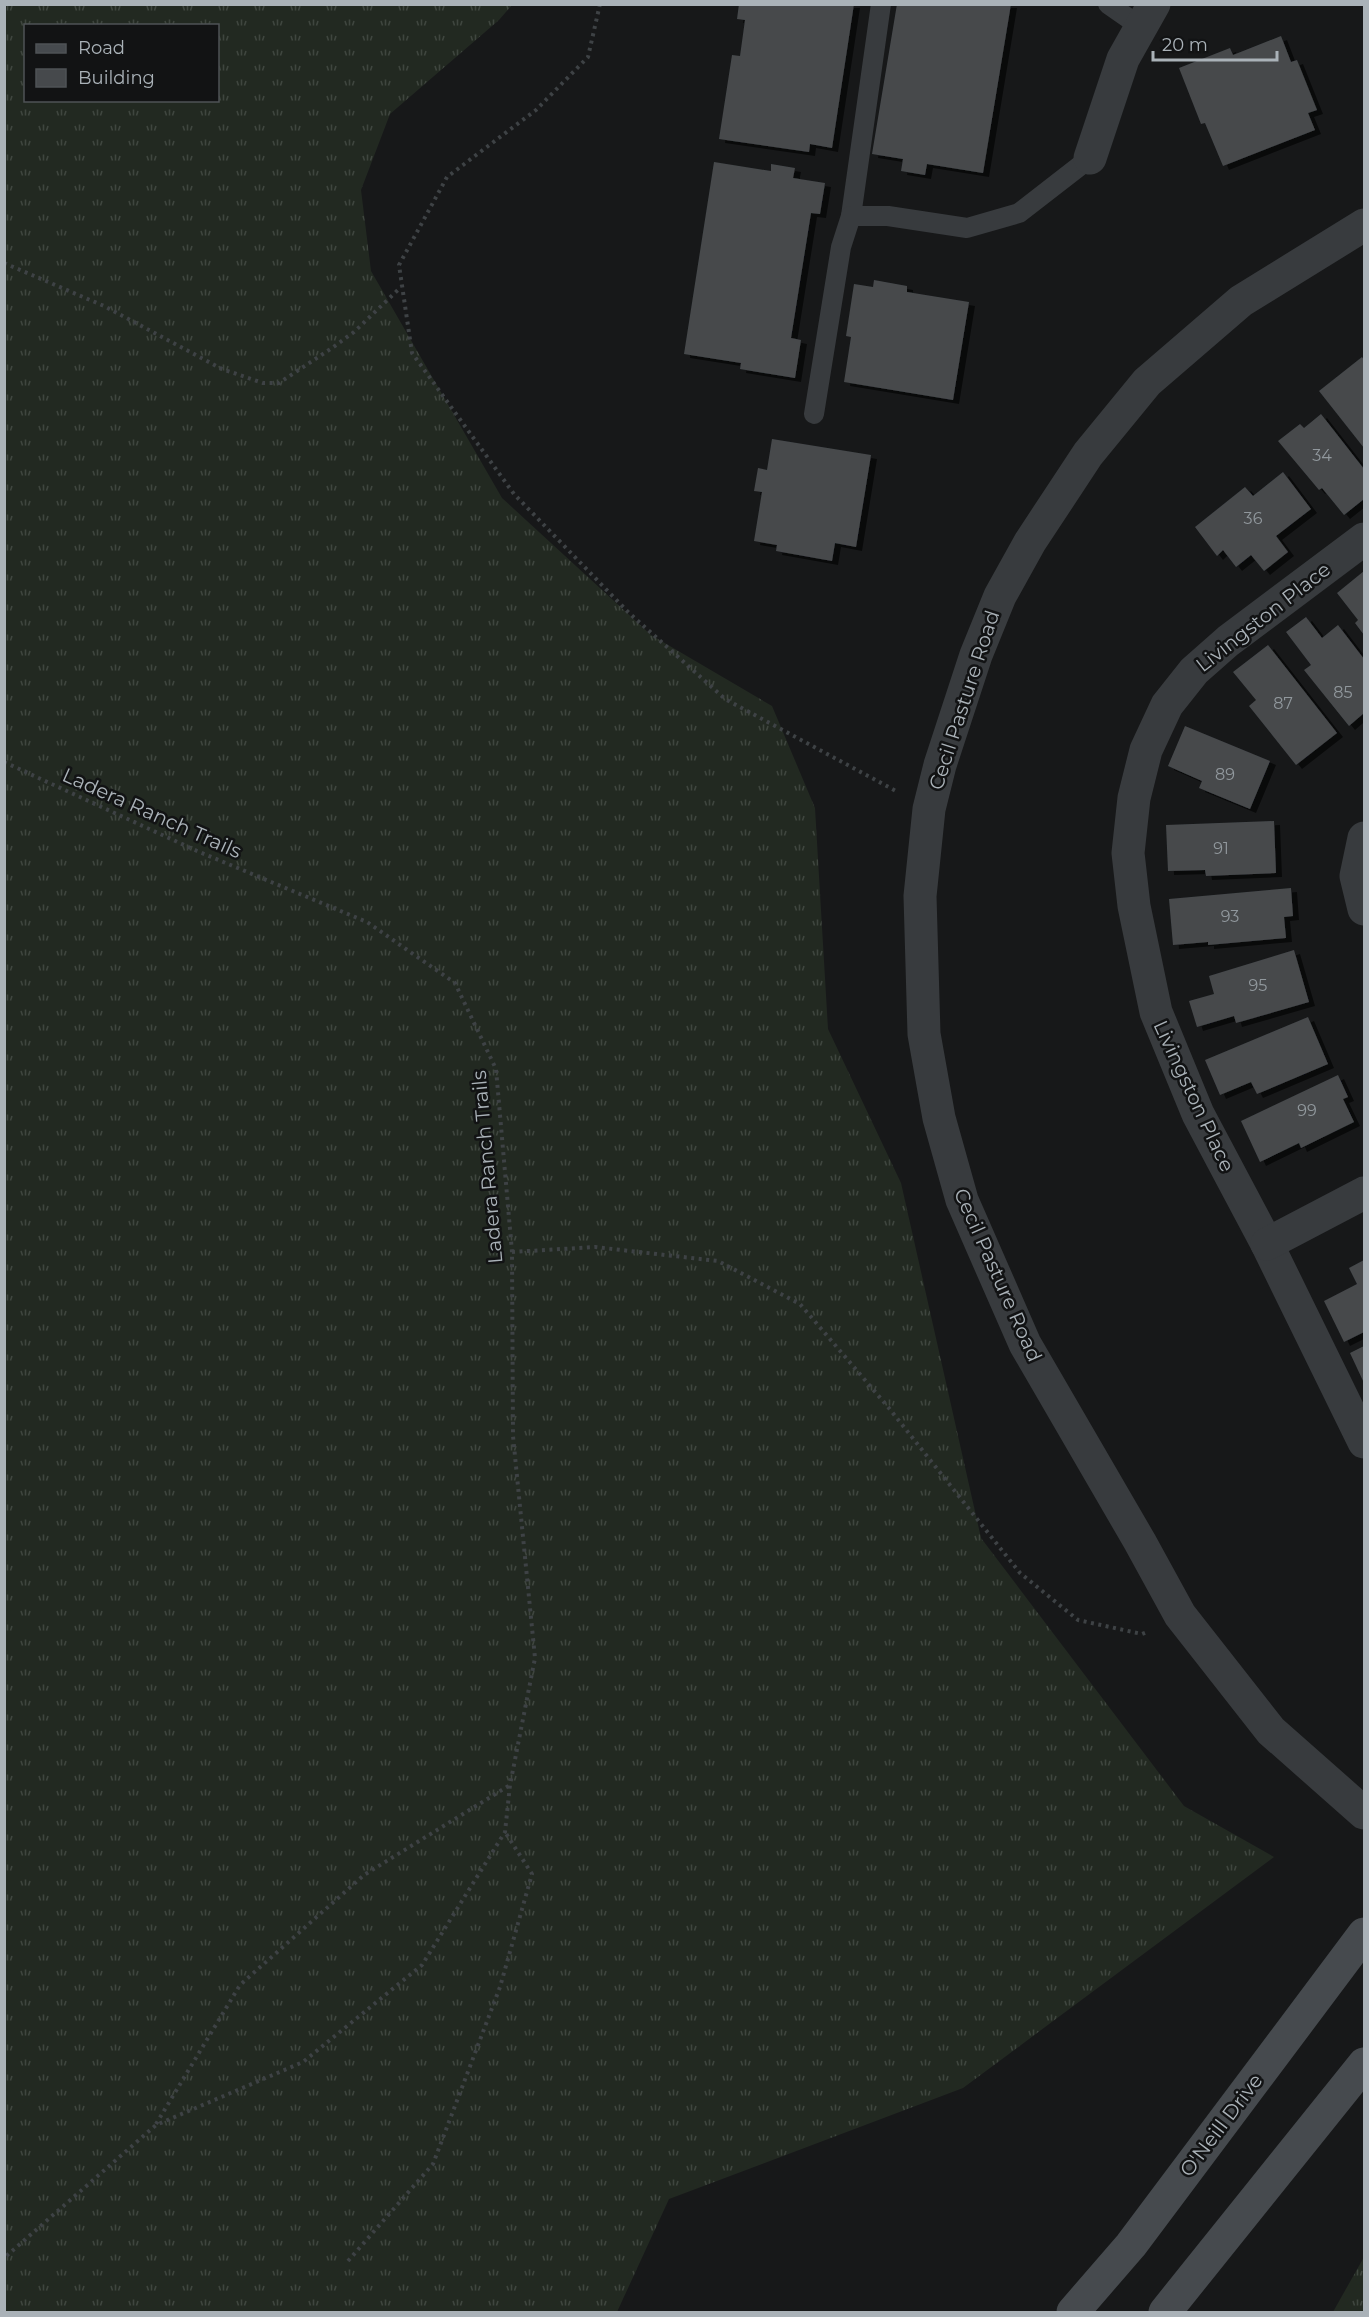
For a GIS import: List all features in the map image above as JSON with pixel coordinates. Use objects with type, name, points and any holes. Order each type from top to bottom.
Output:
[{"type":"main road","name":"O'Neill Drive","points":[[1073,2313],[1131,2245],[1365,1934]]},
{"type":"main road","points":[[1165,2313],[1365,2064]]},
{"type":"street","points":[[1090,158],[1123,59],[1148,16]]},
{"type":"street","name":"Cecil Pasture Road","points":[[1365,225],[1241,301],[1147,382],[1088,454],[1030,542],[999,596],[976,655],[943,754],[929,809],[920,896],[924,1034],[939,1118],[962,1200],[1025,1344],[1180,1615],[1271,1731],[1365,1813]]},
{"type":"street","name":"Livingston Place","points":[[1365,538],[1228,640],[1194,670],[1167,705],[1146,750],[1134,798],[1128,853],[1134,906],[1156,1012],[1198,1114],[1267,1244],[1365,1442]]},
{"type":"street","points":[[1365,838],[1356,876],[1365,909]]},
{"type":"street","points":[[1267,1244],[1365,1193]]},
{"type":"lane","points":[[814,414],[841,247],[851,216],[881,4]]},
{"type":"lane","points":[[1108,4],[1148,16]]},
{"type":"lane","points":[[851,216],[888,216],[967,228],[1018,213],[1090,158]]},
{"type":"path","points":[[600,4],[588,57],[536,110],[447,177],[399,265],[412,353],[514,494],[629,613],[725,699],[929,809]]},
{"type":"path","points":[[4,263],[104,306],[222,369],[263,383],[279,384],[354,332],[402,286]]},
{"type":"path","name":"Ladera Ranch Trails","points":[[4,762],[197,851],[367,922],[455,983],[496,1069],[512,1252],[513,1436],[535,1658],[510,1785],[505,1832],[422,1965],[303,2062],[156,2125]]},
{"type":"path","points":[[512,1252],[595,1247],[718,1261],[800,1304],[888,1407],[1020,1573],[1078,1620],[1142,1634],[1180,1615]]},
{"type":"path","name":"Ladera Ranch Trails","points":[[4,2258],[156,2125],[240,1985],[364,1875],[510,1785]]},
{"type":"path","points":[[348,2261],[433,2164],[500,1987],[532,1874],[505,1832]]},
{"type":"green space","points":[[5,4],[512,5],[499,20],[390,114],[361,190],[371,271],[502,498],[651,635],[772,706],[815,808],[828,1029],[901,1183],[981,1538],[1184,1806],[1274,1857],[963,2088],[669,2199],[617,2312],[5,2312]]},
{"type":"green space","points":[[1364,2257],[1364,2312],[1333,2312]]},
{"type":"building","points":[[739,4],[854,4],[832,148],[810,144],[809,152],[719,139],[732,55],[740,56],[745,20],[737,19]]},
{"type":"building","points":[[897,4],[1011,4],[983,173],[927,164],[925,175],[901,171],[903,159],[872,154]]},
{"type":"building","points":[[1281,36],[1291,62],[1297,60],[1317,110],[1308,113],[1315,130],[1223,166],[1205,123],[1201,124],[1179,68],[1230,48],[1233,55]]},
{"type":"building","points":[[714,162],[771,171],[771,164],[795,168],[793,178],[825,183],[820,214],[811,213],[791,338],[801,340],[795,378],[740,369],[741,363],[684,354]]},
{"type":"building","points":[[874,280],[907,286],[907,292],[969,302],[953,400],[844,382],[851,337],[846,336],[854,284],[873,287]]},
{"type":"building","points":[[1362,357],[1364,360],[1364,448],[1319,391]]},
{"type":"building","points":[[1321,414],[1364,469],[1364,499],[1344,515],[1322,488],[1319,490],[1278,441],[1300,424],[1304,428]]},
{"type":"building","points":[[772,439],[871,455],[856,547],[835,543],[832,561],[776,551],[777,545],[754,541],[762,492],[754,491],[758,468],[767,470]]},
{"type":"building","points":[[1283,472],[1311,509],[1276,536],[1288,552],[1264,571],[1251,555],[1236,567],[1223,550],[1217,556],[1195,527],[1245,487],[1253,496]]},
{"type":"building","points":[[1364,571],[1364,635],[1355,623],[1358,620],[1337,593]]},
{"type":"building","points":[[1306,617],[1322,638],[1338,625],[1364,659],[1364,713],[1349,726],[1304,670],[1311,665],[1286,632]]},
{"type":"building","points":[[1268,645],[1337,733],[1296,765],[1249,706],[1256,700],[1233,672]]},
{"type":"building","points":[[1185,726],[1270,761],[1250,809],[1199,788],[1202,781],[1168,766]]},
{"type":"building","points":[[1274,821],[1276,873],[1206,876],[1205,870],[1168,871],[1166,825]]},
{"type":"building","points":[[1291,888],[1293,916],[1284,917],[1286,938],[1208,945],[1208,942],[1173,945],[1169,899]]},
{"type":"building","points":[[1294,950],[1309,1002],[1236,1023],[1234,1016],[1197,1027],[1189,1001],[1214,994],[1209,976]]},
{"type":"building","points":[[1308,1017],[1328,1064],[1257,1094],[1251,1082],[1220,1095],[1205,1060]]},
{"type":"building","points":[[1338,1075],[1348,1097],[1343,1099],[1354,1122],[1301,1148],[1299,1143],[1260,1162],[1241,1121]]},
{"type":"building","points":[[1364,1260],[1364,1332],[1344,1342],[1324,1301],[1357,1284],[1349,1268]]},
{"type":"building","points":[[1364,1346],[1364,1383],[1350,1353]]}]
